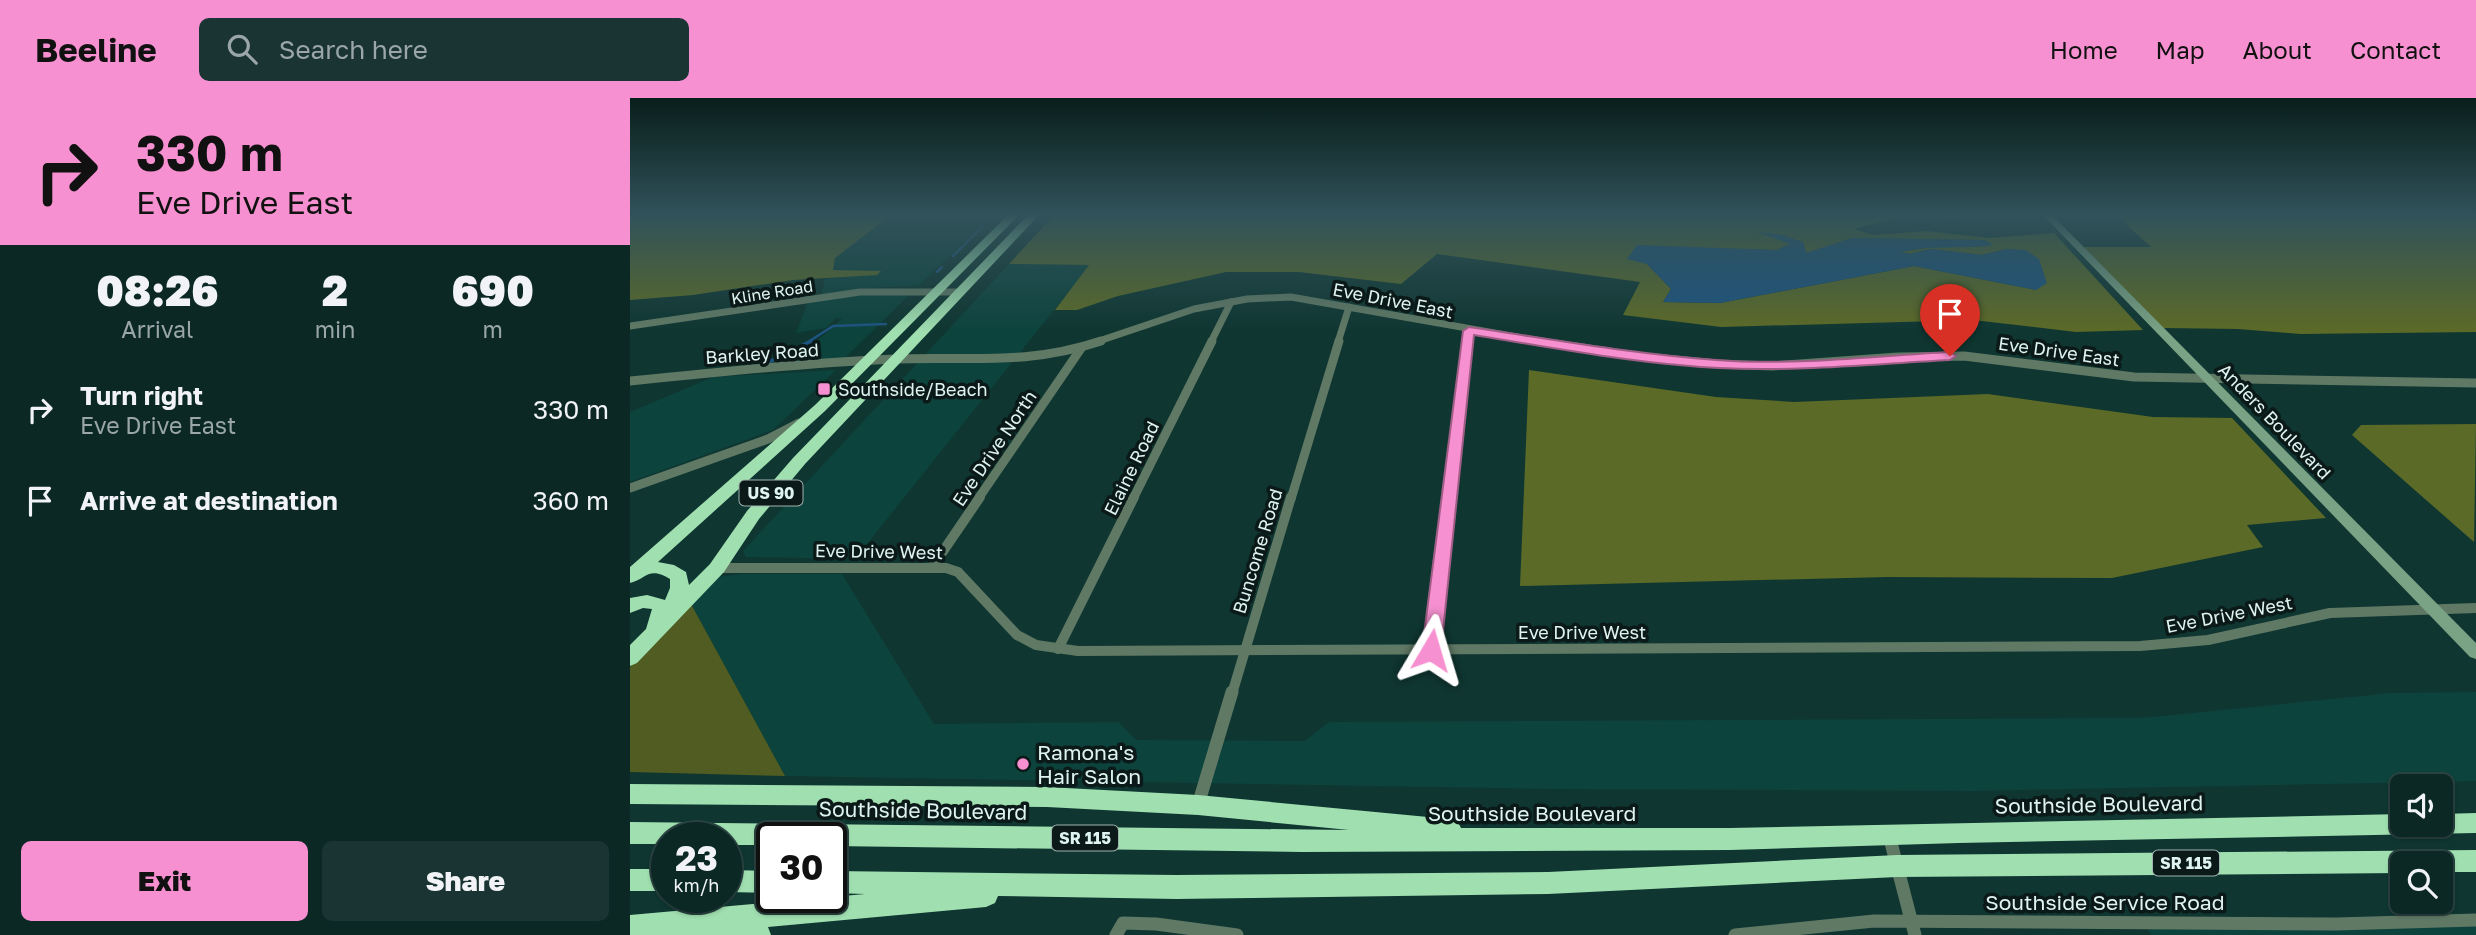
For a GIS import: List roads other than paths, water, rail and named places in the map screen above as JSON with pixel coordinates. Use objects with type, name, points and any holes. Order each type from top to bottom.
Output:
[{"type":"highway","name":"US 90","points":[[634,570],[809,418],[975,254]]},
{"type":"highway","name":"US 90","points":[[630,658],[717,568],[775,489],[997,254]]},
{"type":"highway","points":[[634,570],[667,569],[679,576],[680,588],[659,628]]},
{"type":"highway","points":[[630,606],[646,601],[656,602],[662,607],[659,628]]},
{"type":"highway","points":[[630,794],[1047,797],[1198,805],[1540,838]]},
{"type":"highway","points":[[2453,824],[2476,823]]},
{"type":"highway","name":"Southside Boulevard","points":[[630,833],[1302,841],[1730,839],[2390,825]]},
{"type":"highway","name":"SR 115","points":[[847,883],[1088,886],[1548,883],[1896,866],[2476,861]]},
{"type":"highway","points":[[630,880],[651,880]]},
{"type":"highway","points":[[630,927],[1088,886]]},
{"type":"highway","points":[[630,927],[758,935]]},
{"type":"street","name":"Anders Boulevard","points":[[2085,254],[2476,653]]},
{"type":"street","name":"Kline Road","points":[[630,326],[860,292],[961,292]]},
{"type":"street","name":"Eve Drive East","points":[[897,359],[1018,359],[1082,347],[1181,313],[1231,302],[1292,297],[1469,331],[1643,357],[1717,364],[1772,366],[1898,357],[1964,356],[2108,375],[2277,378],[2351,383],[2476,383]]},
{"type":"street","name":"Elaine Road","points":[[1058,649],[1231,302]]},
{"type":"street","name":"Buncome Road","points":[[1198,805],[1349,307]]},
{"type":"street","points":[[1431,650],[1469,331]]},
{"type":"street","name":"Eve Drive North","points":[[933,566],[1082,347]]},
{"type":"street","name":"Barkley Road","points":[[630,381],[736,370],[897,359]]},
{"type":"street","points":[[630,488],[768,439],[809,418]]},
{"type":"street","name":"Eve Drive West","points":[[717,568],[933,566],[958,572],[1017,635],[1036,645],[1078,651],[2140,646],[2207,640],[2330,613],[2476,608]]},
{"type":"street","points":[[1889,835],[1913,929]]},
{"type":"street","name":"Southside Service Road","points":[[1735,935],[1874,921],[1913,929],[2476,920]]},
{"type":"street","points":[[1116,935],[1123,923],[1156,924],[1237,935]]},
{"type":"waterway","points":[[937,272],[942,267]]},
{"type":"waterway","points":[[808,342],[833,326],[886,324]]},
{"type":"waterway","points":[[765,364],[811,341]]},
{"type":"place","name":"Southside/Beach","points":[[824,389]]},
{"type":"place","name":"Ramona's Hair Salon","points":[[1023,764]]}]
